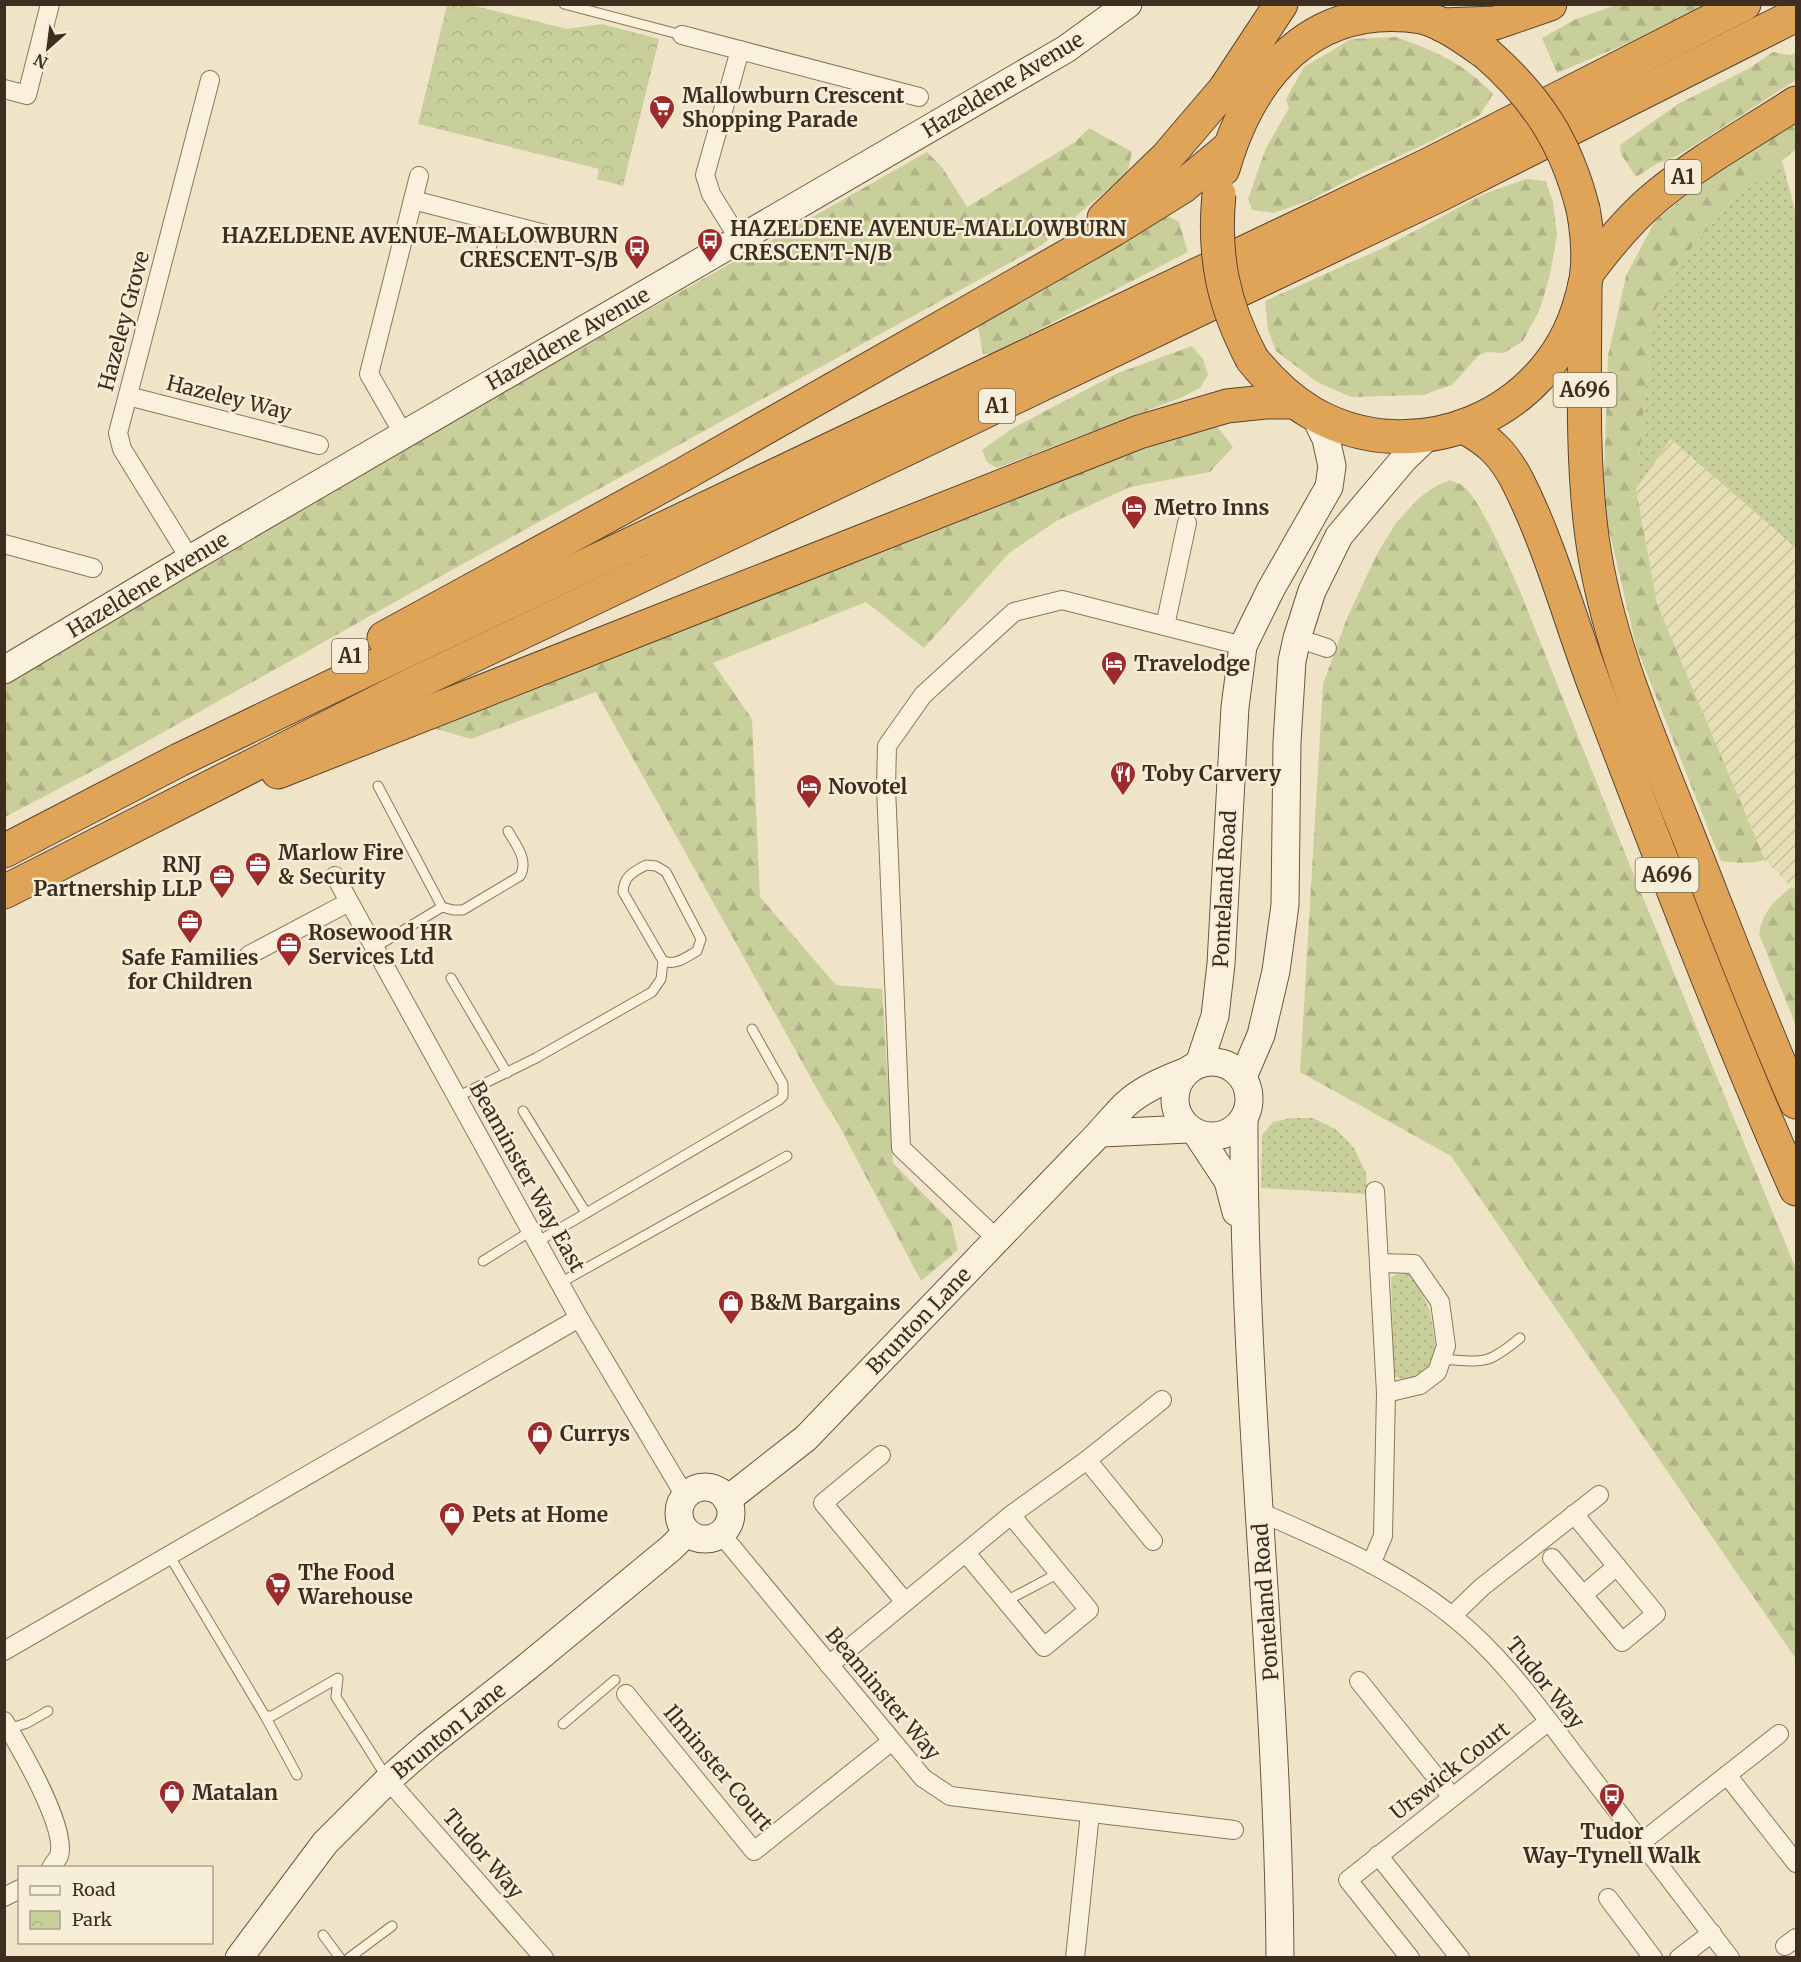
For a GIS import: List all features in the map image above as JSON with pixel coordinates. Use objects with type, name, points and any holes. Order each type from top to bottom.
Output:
[{"type":"highway","name":"A1","points":[[1053,262],[1115,208],[1167,157],[1225,89],[1281,4]]},
{"type":"highway","points":[[1299,4],[1266,75],[1245,110],[1230,147],[1219,194],[1216,223],[1221,279],[1238,333],[1251,359],[1271,382],[1304,408],[1341,426],[1369,434],[1398,437],[1428,435],[1464,427],[1500,410],[1531,387],[1556,357],[1575,322],[1586,279],[1587,230],[1576,183],[1555,133],[1524,90],[1486,53],[1426,16]]},
{"type":"highway","points":[[1266,75],[1285,53],[1308,35],[1334,22],[1363,14],[1392,13],[1495,23],[1550,4]]},
{"type":"highway","name":"A1","points":[[4,851],[179,760],[730,495],[1426,166],[1744,4]]},
{"type":"highway","name":"A1","points":[[4,892],[403,689],[1441,194],[1797,15]]},
{"type":"highway","name":"A1","points":[[1586,279],[1607,246],[1658,195],[1698,166],[1797,103]]},
{"type":"highway","name":"A1","points":[[179,760],[243,713],[559,544],[1113,230],[1182,187],[1230,147]]},
{"type":"highway","name":"A696","points":[[1586,279],[1584,457],[1592,539],[1603,594],[1620,660],[1767,1036],[1797,1102]]},
{"type":"highway","name":"A1","points":[[195,794],[289,770],[1139,432],[1227,406],[1266,402],[1304,408]]},
{"type":"highway","name":"A696","points":[[1464,427],[1484,437],[1499,451],[1517,479],[1532,512],[1590,673],[1675,895],[1765,1118],[1797,1189]]},
{"type":"street","points":[[4,89],[27,95],[50,4]]},
{"type":"street","name":"Hazeldene Avenue","points":[[4,670],[190,559],[1066,49],[1128,4]]},
{"type":"street","points":[[682,35],[919,97]]},
{"type":"street","points":[[739,239],[711,194],[705,175],[740,50]]},
{"type":"street","name":"Hazeley Grove","points":[[190,559],[122,449],[118,433],[210,80]]},
{"type":"street","points":[[404,435],[369,374],[419,176]]},
{"type":"street","points":[[412,200],[545,234]]},
{"type":"street","points":[[486,250],[493,220]]},
{"type":"street","name":"Hazeley Way","points":[[128,396],[319,445]]},
{"type":"street","name":"Ponteland Road","points":[[1193,1067],[1215,1016],[1221,964],[1235,707],[1244,646],[1270,589],[1329,487],[1332,466],[1326,439],[1304,408]]},
{"type":"street","points":[[1243,1077],[1261,1035],[1276,971],[1285,905],[1287,742],[1292,661],[1297,638],[1312,591],[1339,536],[1357,512],[1428,435]]},
{"type":"street","points":[[1165,626],[1187,523]]},
{"type":"street","points":[[4,544],[93,568]]},
{"type":"street","points":[[997,1239],[901,1148],[886,787],[887,746],[922,695],[1014,612],[1062,600],[1244,646]]},
{"type":"street","points":[[1297,638],[1328,648]]},
{"type":"street","name":"Beaminster Way East","points":[[335,876],[579,1318],[685,1496]]},
{"type":"street","points":[[249,955],[349,902]]},
{"type":"street","points":[[1102,1133],[1193,1131],[1214,1137],[1231,1132],[1244,1120],[1250,1106],[1249,1091],[1243,1077],[1231,1066],[1215,1062],[1193,1067],[1177,1086],[1175,1105],[1193,1131]]},
{"type":"street","name":"Brunton Lane","points":[[727,1500],[806,1438],[1102,1133],[1126,1104],[1162,1081],[1193,1067]]},
{"type":"street","name":"Ponteland Road","points":[[1244,1120],[1245,1246],[1273,1718],[1280,1958]]},
{"type":"street","name":"Ponteland Road","points":[[1193,1131],[1228,1180],[1245,1246]]},
{"type":"street","points":[[1371,1564],[1383,1536],[1386,1393],[1375,1191]]},
{"type":"street","points":[[1380,1263],[1414,1264],[1440,1302],[1446,1346],[1437,1371],[1420,1385],[1386,1393]]},
{"type":"street","points":[[4,1651],[579,1318]]},
{"type":"street","points":[[829,1665],[1011,1515],[1088,1460],[1162,1400]]},
{"type":"street","points":[[881,1455],[823,1503],[905,1602]]},
{"type":"street","points":[[1088,1460],[1152,1541]]},
{"type":"street","points":[[707,1487],[715,1489],[727,1500],[731,1514],[721,1534],[704,1539],[687,1532],[680,1518],[681,1503],[685,1496],[699,1488],[707,1487]]},
{"type":"street","points":[[1452,1616],[1482,1587],[1599,1495]]},
{"type":"street","name":"Tudor Way","points":[[1260,1512],[1371,1564],[1411,1587],[1452,1616],[1481,1641],[1549,1721],[1730,1958]]},
{"type":"street","points":[[1552,1558],[1622,1642],[1656,1614],[1574,1514]]},
{"type":"street","points":[[966,1553],[1044,1647],[1089,1610],[1011,1515]]},
{"type":"street","name":"Brunton Lane","points":[[239,1958],[325,1843],[388,1780],[663,1556],[687,1532]]},
{"type":"street","name":"Beaminster Way","points":[[721,1534],[923,1778],[950,1796],[1234,1830]]},
{"type":"street","points":[[1582,1595],[1617,1566]]},
{"type":"street","points":[[1359,1681],[1452,1797]]},
{"type":"street","name":"Ilminster Court","points":[[621,1687],[754,1851],[892,1741]]},
{"type":"street","name":"Urswick Court","points":[[1410,1958],[1348,1880],[1549,1721]]},
{"type":"street","points":[[7,1725],[44,1792],[59,1840],[59,1855],[52,1866]]},
{"type":"street","points":[[1642,1842],[1779,1734]]},
{"type":"street","points":[[1727,1775],[1797,1863]]},
{"type":"street","name":"Tudor Way","points":[[388,1780],[544,1958]]},
{"type":"street","points":[[1075,1958],[1090,1813]]},
{"type":"street","points":[[1378,1855],[1460,1958]]},
{"type":"street","points":[[4,1898],[18,1890]]},
{"type":"street","points":[[1608,1898],[1653,1958]]},
{"type":"street","points":[[1679,1958],[1712,1933]]},
{"type":"lane","points":[[564,4],[682,35]]},
{"type":"lane","points":[[378,786],[442,907]]},
{"type":"lane","points":[[374,948],[442,907],[463,910],[520,876],[524,869],[524,861],[508,831]]},
{"type":"lane","points":[[457,1097],[507,1073],[652,992],[661,979],[663,961],[623,892],[628,876],[646,865],[656,866],[666,872],[701,939],[697,951],[675,963],[663,961]]},
{"type":"lane","points":[[451,978],[507,1073]]},
{"type":"lane","points":[[483,1261],[586,1213],[779,1100],[783,1096],[783,1084],[752,1029]]},
{"type":"lane","points":[[523,1111],[586,1213]]},
{"type":"lane","points":[[560,1283],[786,1156]]},
{"type":"lane","points":[[1441,1359],[1479,1362],[1490,1360],[1500,1355],[1520,1338]]},
{"type":"lane","points":[[170,1555],[297,1775]]},
{"type":"lane","points":[[1006,1601],[1059,1573]]},
{"type":"lane","points":[[265,1716],[272,1716],[338,1678],[336,1697],[388,1780]]},
{"type":"lane","points":[[563,1724],[621,1687]]},
{"type":"lane","points":[[7,1725],[27,1723],[48,1710]]},
{"type":"lane","points":[[349,1958],[392,1926]]},
{"type":"lane","points":[[323,1935],[340,1958]]},
{"type":"shaded area","points":[[1671,439],[1796,548],[1796,890],[1765,860],[1657,604],[1636,489]]},
{"type":"green space","points":[[447,5],[471,5],[567,29],[602,24],[659,39],[623,186],[597,179],[599,169],[418,124]]},
{"type":"green space","points":[[1616,5],[1706,5],[1628,43],[1557,73],[1542,38],[1576,19]]},
{"type":"green space","points":[[1396,37],[1448,59],[1482,83],[1493,94],[1480,115],[1308,201],[1274,213],[1252,210],[1248,199],[1266,148],[1289,108],[1286,99],[1304,67],[1351,39]]},
{"type":"green space","points":[[1773,52],[1790,55],[1796,53],[1796,80],[1679,155],[1656,164],[1636,177],[1621,154],[1620,145],[1678,104],[1748,69]]},
{"type":"green space","points":[[1796,118],[1796,149],[1733,200],[1680,261],[1655,311],[1648,368],[1636,489],[1657,604],[1765,860],[1748,863],[1721,861],[1636,646],[1603,504],[1608,356],[1626,276],[1655,221],[1720,169]]},
{"type":"green space","points":[[1089,128],[1132,152],[1127,173],[1042,245],[459,566],[119,757],[5,817],[4,680],[230,547],[927,152],[942,167],[967,207],[1075,142]]},
{"type":"green space","points":[[1782,160],[1796,215],[1796,548],[1671,439],[1636,489],[1655,311],[1680,261],[1733,200]]},
{"type":"green space","points":[[1526,179],[1546,181],[1553,202],[1557,234],[1550,275],[1540,309],[1523,341],[1504,353],[1487,352],[1479,355],[1452,385],[1423,395],[1351,397],[1317,382],[1276,351],[1268,330],[1265,301],[1383,248],[1484,194]]},
{"type":"green space","points":[[1168,216],[1179,222],[1188,252],[992,354],[983,354],[978,327],[1126,237]]},
{"type":"green space","points":[[1192,346],[1203,359],[1208,375],[1200,388],[1180,398],[997,468],[987,462],[982,450],[1013,428],[1118,373]]},
{"type":"green space","points":[[1212,420],[1233,447],[1210,472],[1130,487],[1058,520],[1009,553],[924,648],[866,602],[713,663],[752,719],[760,897],[836,985],[882,989],[893,1163],[951,1222],[958,1250],[921,1281],[834,1116],[596,692],[471,739],[429,727]]},
{"type":"green space","points":[[1450,480],[1459,483],[1470,493],[1494,534],[1515,579],[1796,1269],[1796,1659],[1451,1156],[1300,1072],[1323,684],[1347,618],[1377,554],[1396,523],[1419,498],[1436,486]]},
{"type":"green space","points":[[1791,887],[1796,890],[1796,1026],[1759,934],[1770,907]]},
{"type":"green space","points":[[1291,1118],[1313,1118],[1337,1130],[1354,1148],[1366,1173],[1367,1194],[1261,1188],[1262,1135],[1273,1122]]},
{"type":"green space","points":[[1405,1272],[1413,1273],[1430,1311],[1435,1342],[1435,1365],[1410,1382],[1394,1376],[1391,1277]]},
{"type":"place","name":"Mallowburn Crescent Shopping Parade","points":[[662,131]]},
{"type":"place","name":"HAZELDENE AVENUE-MALLOWBURN CRESCENT-N/B","points":[[710,264]]},
{"type":"place","name":"HAZELDENE AVENUE-MALLOWBURN CRESCENT-S/B","points":[[637,271]]},
{"type":"place","name":"Metro Inns","points":[[1134,531]]},
{"type":"place","name":"Travelodge","points":[[1114,687]]},
{"type":"place","name":"Toby Carvery","points":[[1123,797]]},
{"type":"place","name":"Novotel","points":[[809,810]]},
{"type":"place","name":"Marlow Fire & Security","points":[[258,888]]},
{"type":"place","name":"RNJ Partnership LLP","points":[[222,900]]},
{"type":"place","name":"Safe Families for Children","points":[[190,945]]},
{"type":"place","name":"Rosewood HR Services Ltd","points":[[289,968]]},
{"type":"place","name":"B&M Bargains","points":[[731,1326]]},
{"type":"place","name":"Currys","points":[[540,1457]]},
{"type":"place","name":"Pets at Home","points":[[452,1538]]},
{"type":"place","name":"The Food Warehouse","points":[[278,1608]]},
{"type":"place","name":"Matalan","points":[[172,1816]]},
{"type":"place","name":"Tudor Way-Tynell Walk","points":[[1612,1819]]}]
